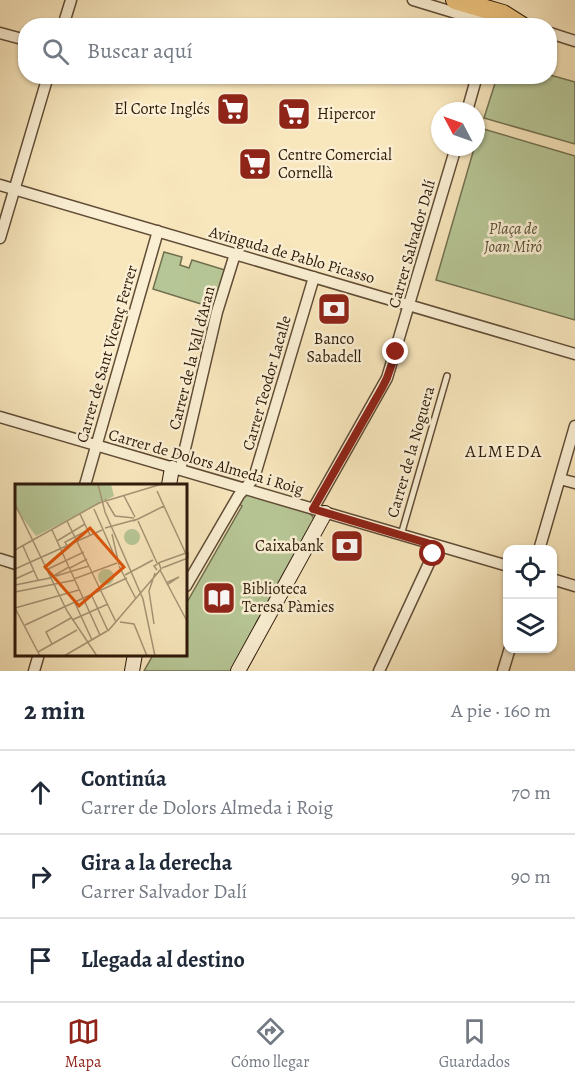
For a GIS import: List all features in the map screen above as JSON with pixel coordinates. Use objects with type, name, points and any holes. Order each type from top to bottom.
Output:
[{"type":"highway","points":[[455,0],[509,18]]},
{"type":"street","points":[[65,18],[71,0]]},
{"type":"street","points":[[413,0],[470,18]]},
{"type":"street","points":[[0,33],[18,38]]},
{"type":"street","points":[[557,35],[575,41]]},
{"type":"street","points":[[0,238],[46,84]]},
{"type":"street","points":[[470,102],[475,84]]},
{"type":"street","name":"Carrer Salvador Dalí","points":[[319,511],[387,378],[453,156]]},
{"type":"street","name":"Avinguda de Pablo Picasso","points":[[0,185],[575,354]]},
{"type":"street","name":"Carrer de Sant Vicenç Ferrer","points":[[85,484],[158,231]]},
{"type":"street","name":"Carrer de la Vall d'Aran","points":[[176,469],[217,312],[235,254]]},
{"type":"street","name":"Carrer Teodor Lacalle","points":[[188,583],[239,495],[254,478],[314,277]]},
{"type":"street","name":"Carrer de Dolors Almeda i Roig","points":[[0,417],[503,565]]},
{"type":"street","points":[[540,545],[575,426]]},
{"type":"street","points":[[169,484],[176,469]]},
{"type":"street","points":[[560,479],[575,483]]},
{"type":"street","points":[[238,671],[319,511]]},
{"type":"street","points":[[379,671],[437,546]]},
{"type":"street","points":[[0,559],[15,564]]},
{"type":"street","points":[[557,581],[575,586]]},
{"type":"street","points":[[503,671],[508,653]]},
{"type":"street","points":[[34,671],[38,656]]},
{"type":"lane","name":"Carrer de la Noguera","points":[[401,535],[447,376]]},
{"type":"green space","points":[[557,77],[575,82],[575,144],[485,118],[495,84],[557,84]]},
{"type":"green space","name":"Plaça de Joan Miró","points":[[485,129],[575,156],[575,320],[436,280],[472,156],[485,156]]},
{"type":"green space","points":[[164,252],[182,257],[180,265],[189,268],[192,260],[225,270],[214,308],[153,289]]},
{"type":"green space","points":[[251,495],[310,512],[315,521],[235,671],[144,671],[152,656],[188,656],[188,600],[242,506],[239,504],[243,498]]},
{"type":"place","name":"El Corte Inglés","points":[[233,109]]},
{"type":"place","name":"Hipercor","points":[[294,114]]},
{"type":"place","name":"Centre Comercial Cornellà","points":[[255,164]]},
{"type":"place","name":"Banco Sabadell","points":[[334,309]]},
{"type":"place","name":"Caixabank","points":[[347,546]]},
{"type":"place","name":"Biblioteca Teresa Pàmies","points":[[219,598]]},
{"type":"district","name":"ALMEDA","points":[[504,451]]},
{"type":"route","points":[[396,352],[382,388],[313,509],[437,546],[433,554]]}]
